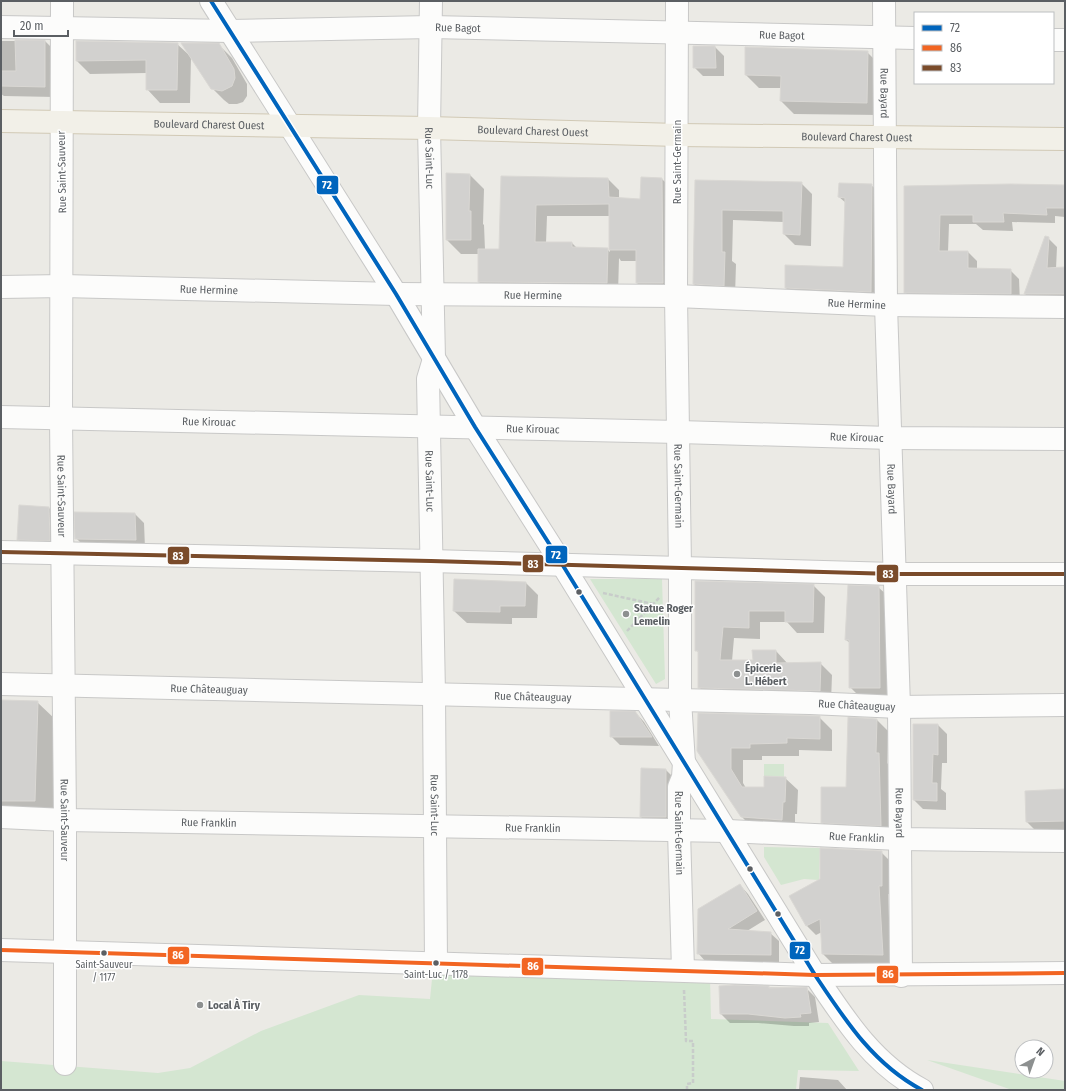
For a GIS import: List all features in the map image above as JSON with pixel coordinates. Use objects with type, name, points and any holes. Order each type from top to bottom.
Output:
[{"type":"main road","name":"Boulevard Charest Ouest","points":[[1,121],[429,128],[678,135],[1065,139]]},
{"type":"street","name":"Rue Saint-Sauveur","points":[[62,1],[63,28],[61,122],[63,286],[61,418],[62,685],[65,820],[65,1064]]},
{"type":"street","points":[[212,1],[396,294],[475,427],[728,831],[815,975],[841,1014],[874,1054],[902,1079],[922,1090]]},
{"type":"street","name":"Rue Saint-Luc","points":[[431,1],[429,128],[434,359],[428,379],[434,694],[436,962]]},
{"type":"street","name":"Rue Saint-Germain","points":[[677,1],[678,135],[676,296],[679,432],[680,700],[684,763],[683,777],[679,786],[679,831],[683,979]]},
{"type":"street","name":"Rue Bayard","points":[[884,1],[886,305],[899,707],[901,976]]},
{"type":"street","name":"Rue Bagot","points":[[1,27],[231,31],[431,28],[914,38]]},
{"type":"street","points":[[1054,40],[1065,40]]},
{"type":"street","name":"Rue Hermine","points":[[1,286],[63,286],[396,294],[676,296],[886,305],[1065,307]]},
{"type":"street","name":"Rue Kirouac","points":[[1,417],[891,438],[1065,439]]},
{"type":"street","points":[[1,552],[562,564],[894,574],[1065,574]]},
{"type":"street","name":"Rue Châteauguay","points":[[1,684],[810,702],[899,707],[1065,705]]},
{"type":"street","name":"Rue Franklin","points":[[1,816],[65,820],[728,831],[899,839],[1065,841]]},
{"type":"street","points":[[1,950],[436,962],[683,979],[815,975],[901,976],[1065,973]]},
{"type":"path","points":[[596,592],[653,604]]},
{"type":"path","points":[[623,636],[662,595]]},
{"type":"path","points":[[683,979],[686,1041],[693,1041],[694,1083],[687,1084],[688,1090]]},
{"type":"green space","points":[[590,579],[662,579],[665,679],[656,684]]},
{"type":"green space","points":[[764,764],[784,764],[784,777],[764,776]]},
{"type":"green space","points":[[764,847],[820,848],[819,880],[804,879],[781,885],[764,857]]},
{"type":"green space","points":[[433,969],[710,977],[711,1019],[828,1023],[859,1071],[798,1070],[796,1090],[1,1090],[1,1061],[158,1073],[190,1068],[261,1031],[359,995],[430,999]]},
{"type":"green space","points":[[927,1060],[1014,1073],[1014,1079],[1052,1079],[1065,1081],[1065,1090],[1012,1090]]},
{"type":"building","points":[[15,40],[45,40],[45,87],[1,86],[1,71],[16,71]]},
{"type":"building","points":[[76,41],[178,43],[177,90],[146,90],[146,60],[76,61]]},
{"type":"building","points":[[181,43],[219,43],[234,69],[235,78],[232,86],[222,91],[211,89]]},
{"type":"building","points":[[693,46],[715,46],[716,68],[693,68]]},
{"type":"building","points":[[745,47],[868,51],[867,103],[780,101],[781,76],[745,75]]},
{"type":"building","points":[[446,173],[470,174],[469,211],[471,211],[471,240],[446,240]]},
{"type":"building","points":[[501,176],[608,178],[609,197],[640,199],[641,177],[662,178],[663,283],[636,283],[636,250],[609,250],[609,204],[536,205],[535,242],[572,242],[572,247],[608,248],[607,283],[478,282],[478,249],[499,249]]},
{"type":"building","points":[[695,180],[802,182],[800,235],[783,234],[783,211],[722,210],[722,252],[725,252],[724,286],[693,284]]},
{"type":"building","points":[[839,183],[872,184],[871,292],[785,288],[785,265],[843,267],[845,198],[838,197]]},
{"type":"building","points":[[1011,184],[1065,185],[1065,208],[1046,208],[1047,215],[1003,213],[1004,222],[973,222],[973,215],[940,215],[939,251],[968,251],[968,268],[1011,269],[1011,294],[904,293],[904,186]]},
{"type":"building","points":[[1045,236],[1049,237],[1047,268],[1065,267],[1065,294],[1024,294]]},
{"type":"building","points":[[19,505],[49,507],[50,541],[17,540]]},
{"type":"building","points":[[74,512],[135,513],[136,540],[75,539]]},
{"type":"building","points":[[454,579],[526,582],[525,606],[500,606],[500,612],[453,611]]},
{"type":"building","points":[[695,581],[814,584],[813,622],[785,622],[785,611],[749,611],[749,628],[723,627],[720,660],[753,660],[752,650],[776,650],[776,663],[821,662],[820,691],[698,688],[698,651],[695,651]]},
{"type":"building","points":[[848,585],[879,586],[880,688],[849,688],[849,640],[845,640]]},
{"type":"building","points":[[1,700],[38,701],[35,801],[1,801]]},
{"type":"building","points":[[610,711],[635,711],[652,737],[610,737]]},
{"type":"building","points":[[698,713],[820,716],[820,739],[787,738],[787,743],[750,744],[750,748],[731,748],[731,769],[742,787],[764,787],[764,776],[786,777],[785,802],[783,802],[782,820],[741,817],[697,751]]},
{"type":"building","points":[[848,717],[877,719],[876,753],[879,753],[881,826],[821,823],[821,787],[846,787]]},
{"type":"building","points":[[913,724],[938,724],[938,755],[933,754],[932,783],[937,783],[937,801],[913,800]]},
{"type":"building","points":[[641,768],[666,769],[666,817],[640,817]]},
{"type":"building","points":[[1065,789],[1065,821],[1026,822],[1025,791]]},
{"type":"building","points":[[820,848],[882,851],[882,886],[879,886],[883,955],[822,954],[820,919],[806,926],[789,896],[820,879]]},
{"type":"building","points":[[740,884],[757,911],[728,929],[771,932],[771,955],[697,954],[698,909]]},
{"type":"building","points":[[719,986],[769,986],[769,988],[807,987],[811,1013],[800,1014],[801,1017],[785,1018],[748,1014],[720,1014]]},
{"type":"transit line","name":"72","points":[[211,1],[396,294],[475,427],[562,564],[815,975],[861,1040],[889,1067],[922,1090]]},
{"type":"transit line","name":"83","points":[[1,552],[431,561],[894,574],[1065,574]]},
{"type":"transit line","name":"86","points":[[1,950],[815,975],[1065,973]]},
{"type":"place","name":"Statue Roger Lemelin","points":[[626,614]]},
{"type":"place","name":"Épicerie L. Hébert","points":[[737,674]]},
{"type":"place","name":"Saint-Sauveur / 1177","points":[[104,953]]},
{"type":"place","name":"Saint-Luc / 1178","points":[[436,963]]},
{"type":"place","name":"Local À Tiry","points":[[200,1005]]}]
